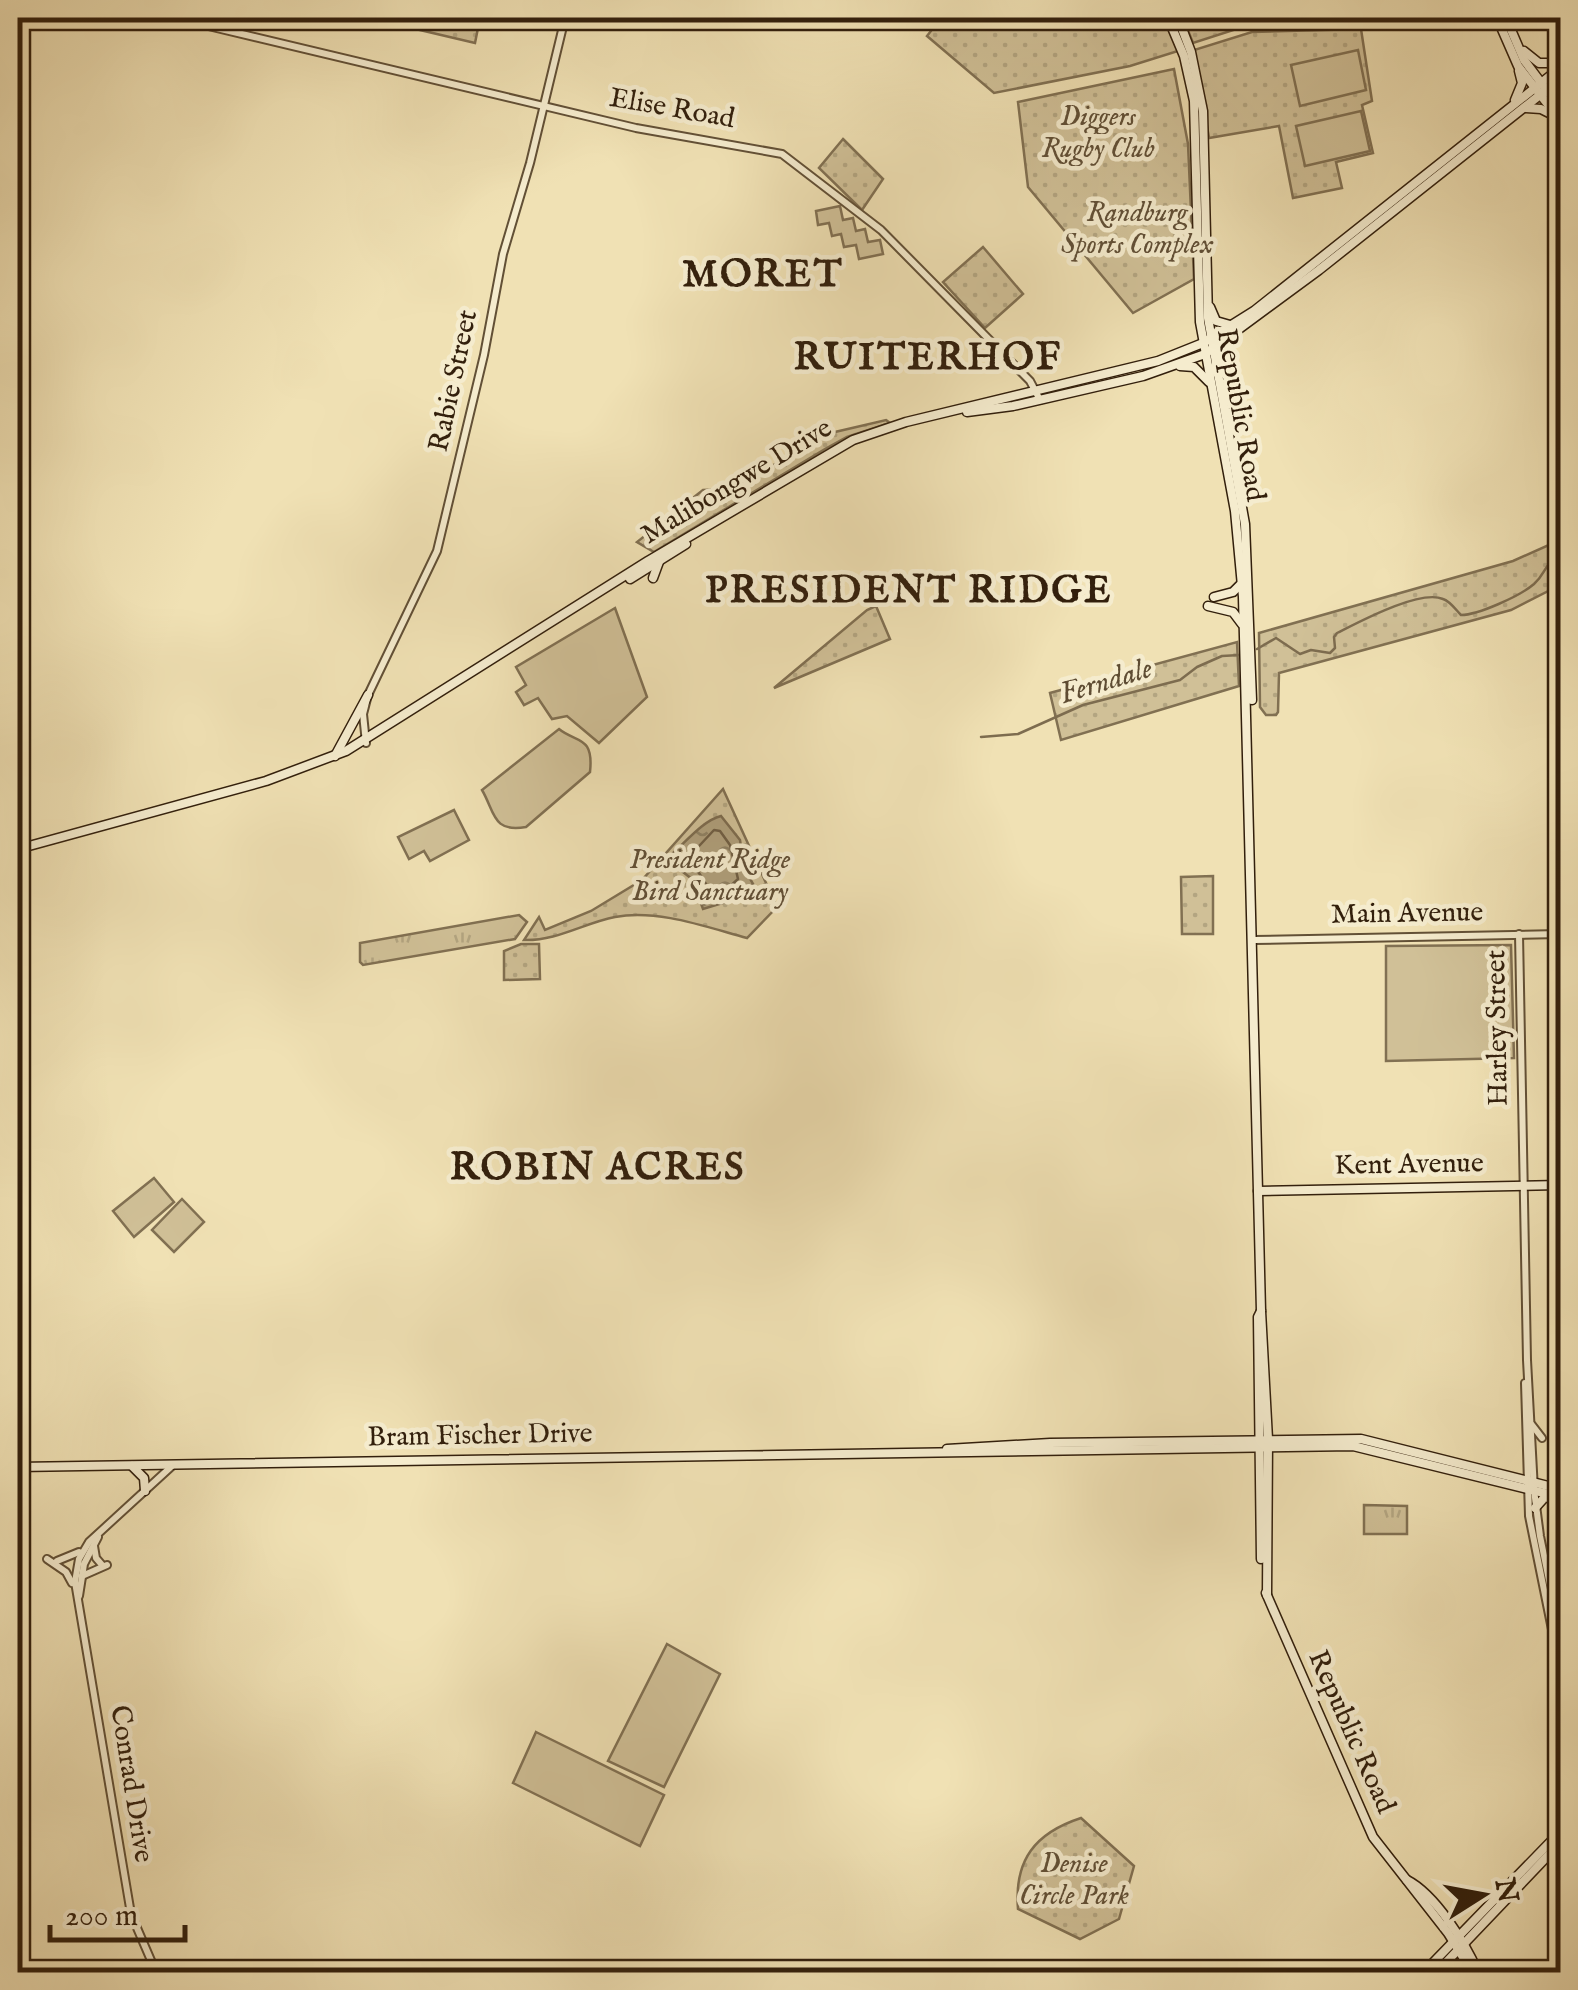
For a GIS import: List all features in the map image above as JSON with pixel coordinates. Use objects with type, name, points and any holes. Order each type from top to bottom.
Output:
[{"type":"main road","name":"Republic Road","points":[[1168,18],[1184,44]]},
{"type":"main road","name":"Republic Road","points":[[1178,18],[1204,124],[1206,342]]},
{"type":"main road","points":[[1497,18],[1518,66],[1520,92],[1510,108]]},
{"type":"main road","points":[[1506,18],[1540,89],[1560,119]]},
{"type":"main road","points":[[1514,40],[1539,63],[1560,65]]},
{"type":"main road","name":"Republic Road","points":[[1187,54],[1196,122],[1200,322],[1248,544],[1254,808],[1251,825]]},
{"type":"main road","name":"Malibongwe Drive","points":[[1039,396],[1178,354],[1235,330],[1524,108],[1560,65]]},
{"type":"main road","points":[[1518,66],[1560,107]]},
{"type":"main road","points":[[1560,81],[1560,107]]},
{"type":"main road","name":"Malibongwe Drive","points":[[18,851],[266,781],[366,741],[853,440],[906,422],[1175,366],[1208,352],[1510,108],[1560,81]]},
{"type":"main road","points":[[1524,108],[1541,109],[1560,119]]},
{"type":"main road","points":[[1387,217],[1402,216],[1408,199]]},
{"type":"main road","points":[[1175,366],[1194,367],[1214,382],[1222,352],[1235,330],[1216,321],[1207,292]]},
{"type":"main road","points":[[1178,354],[1191,344],[1200,322]]},
{"type":"main road","name":"Republic Road","points":[[1214,382],[1234,504],[1245,638],[1266,1595],[1373,1837],[1407,1880],[1417,1886],[1460,1944],[1473,1962],[1472,1972]]},
{"type":"main road","points":[[638,573],[653,580],[658,558],[645,554]]},
{"type":"main road","name":"Malibongwe Drive","points":[[18,851],[296,776],[366,741],[658,558]]},
{"type":"main road","points":[[1242,580],[1233,592],[1211,602],[1238,615],[1245,638]]},
{"type":"main road","points":[[335,756],[368,694]]},
{"type":"main road","name":"Kent Avenue","points":[[1258,1191],[1560,1185]]},
{"type":"main road","name":"Bram Fischer Drive","points":[[18,1468],[944,1450],[995,1444],[1360,1440],[1560,1494]]},
{"type":"main road","points":[[18,1456],[30,1467]]},
{"type":"main road","points":[[132,1465],[144,1478],[145,1491]]},
{"type":"main road","points":[[1535,1508],[1544,1498],[1560,1494]]},
{"type":"main road","points":[[1436,1972],[1560,1832]]},
{"type":"main road","points":[[1424,1972],[1490,1917],[1560,1843]]},
{"type":"main road","points":[[1473,1962],[1476,1942],[1490,1917]]},
{"type":"main road","name":"Republic Road","points":[[1460,1944],[1472,1972]]},
{"type":"main road","points":[[1445,1964],[1472,1972]]},
{"type":"street","name":"Elise Road","points":[[113,18],[204,24],[636,128],[761,148],[792,159],[882,230],[1039,396]]},
{"type":"street","name":"Rabie Street","points":[[366,741],[362,714],[368,694],[437,552],[484,355],[503,254],[565,18]]},
{"type":"street","name":"Harley Street","points":[[1518,934],[1530,1485]]},
{"type":"street","name":"Main Avenue","points":[[1254,940],[1560,934]]},
{"type":"street","name":"Harley Street","points":[[1527,1360],[1530,1485]]},
{"type":"street","points":[[1531,1424],[1542,1438]]},
{"type":"street","points":[[58,1560],[75,1556],[85,1548],[174,1464]]},
{"type":"street","points":[[1530,1485],[1560,1634]]},
{"type":"street","points":[[1530,1485],[1533,1538],[1560,1669]]},
{"type":"street","points":[[80,1564],[100,1534]]},
{"type":"street","points":[[82,1576],[104,1565],[96,1558],[94,1545]]},
{"type":"street","points":[[80,1564],[85,1548]]},
{"type":"street","points":[[47,1559],[66,1572],[77,1593]]},
{"type":"street","name":"Conrad Drive","points":[[77,1593],[82,1576],[80,1564]]},
{"type":"street","name":"Conrad Drive","points":[[80,1564],[77,1593],[131,1914],[156,1972]]},
{"type":"green space","points":[[423,18],[480,18],[475,43],[420,30]]},
{"type":"green space","points":[[941,18],[1164,18],[1178,51],[1130,66],[994,93],[927,36]]},
{"type":"green space","points":[[1183,18],[1344,18],[1255,23],[1193,43]]},
{"type":"green space","points":[[1361,29],[1372,101],[1362,105],[1373,153],[1336,162],[1342,188],[1293,198],[1279,126],[1209,138],[1194,50],[1252,32]]},
{"type":"green space","points":[[1358,50],[1366,90],[1300,106],[1291,65]]},
{"type":"green space","points":[[1174,69],[1188,144],[1194,279],[1133,313],[1028,187],[1018,102]]},
{"type":"green space","points":[[1361,111],[1370,151],[1305,166],[1296,126]]},
{"type":"green space","points":[[843,139],[883,179],[862,210],[819,168]]},
{"type":"green space","points":[[840,206],[843,220],[853,218],[856,231],[865,229],[868,242],[880,240],[883,254],[859,259],[856,245],[844,247],[841,234],[832,236],[829,223],[818,225],[816,211]]},
{"type":"green space","points":[[983,247],[1023,294],[985,328],[943,282]]},
{"type":"green space","points":[[886,420],[890,423],[825,449],[654,552],[637,542],[703,490],[729,489],[835,432]]},
{"type":"green space","points":[[1560,540],[1560,585],[1511,610],[1279,673],[1278,712],[1266,715],[1260,707],[1259,633],[1513,561]]},
{"type":"green space","points":[[876,606],[890,639],[774,688],[867,610]]},
{"type":"green space","points":[[615,608],[647,697],[599,743],[567,716],[552,719],[538,698],[524,705],[516,692],[526,685],[516,667]]},
{"type":"green space","points":[[1237,642],[1239,686],[1061,740],[1050,693]]},
{"type":"green space","points":[[559,729],[586,746],[590,772],[526,827],[501,824],[482,790]]},
{"type":"green space","name":"President Ridge Bird Sanctuary","points":[[723,789],[777,907],[747,938],[682,920],[631,915],[548,938],[524,940],[539,917],[545,930],[591,911],[642,880]]},
{"type":"green space","points":[[454,810],[469,840],[430,861],[424,851],[409,859],[398,837]]},
{"type":"green space","points":[[1213,876],[1213,934],[1182,934],[1181,877]]},
{"type":"green space","points":[[519,915],[527,922],[515,939],[363,965],[360,962],[360,943]]},
{"type":"green space","points":[[521,944],[539,944],[540,979],[504,980],[504,951]]},
{"type":"green space","points":[[1511,945],[1514,1058],[1386,1061],[1386,946]]},
{"type":"green space","points":[[154,1178],[174,1202],[134,1237],[113,1211]]},
{"type":"green space","points":[[182,1199],[204,1222],[174,1252],[152,1230]]},
{"type":"green space","points":[[1364,1505],[1407,1506],[1407,1534],[1364,1534]]},
{"type":"green space","points":[[667,1644],[720,1674],[664,1787],[608,1761]]},
{"type":"green space","points":[[536,1732],[664,1795],[640,1846],[513,1783]]},
{"type":"green space","name":"Denise Circle Park","points":[[1081,1818],[1134,1866],[1119,1919],[1080,1939],[1018,1909],[1018,1892],[1024,1863],[1040,1840]]},
{"type":"water","points":[[721,816],[740,840],[744,868],[753,884],[729,901],[703,909],[692,879],[666,859],[699,828]]},
{"type":"waterway","name":"Ferndale","points":[[1257,649],[1276,638],[1300,654],[1311,650],[1330,653],[1335,648],[1337,633],[1390,608],[1420,599],[1443,599],[1461,615],[1478,612],[1528,589],[1560,556]]},
{"type":"waterway","name":"Ferndale","points":[[981,737],[1018,734],[1083,705],[1180,680],[1222,656],[1240,655]]},
{"type":"district","name":"MORET","points":[[763,276]]},
{"type":"district","name":"RUITERHOF","points":[[928,359]]},
{"type":"district","name":"PRESIDENT RIDGE","points":[[909,592]]},
{"type":"district","name":"ROBIN ACRES","points":[[598,1169]]},
{"type":"park label","name":"Diggers Rugby Club","points":[[1098,133]]},
{"type":"park label","name":"Randburg Sports Complex","points":[[1137,229]]}]
